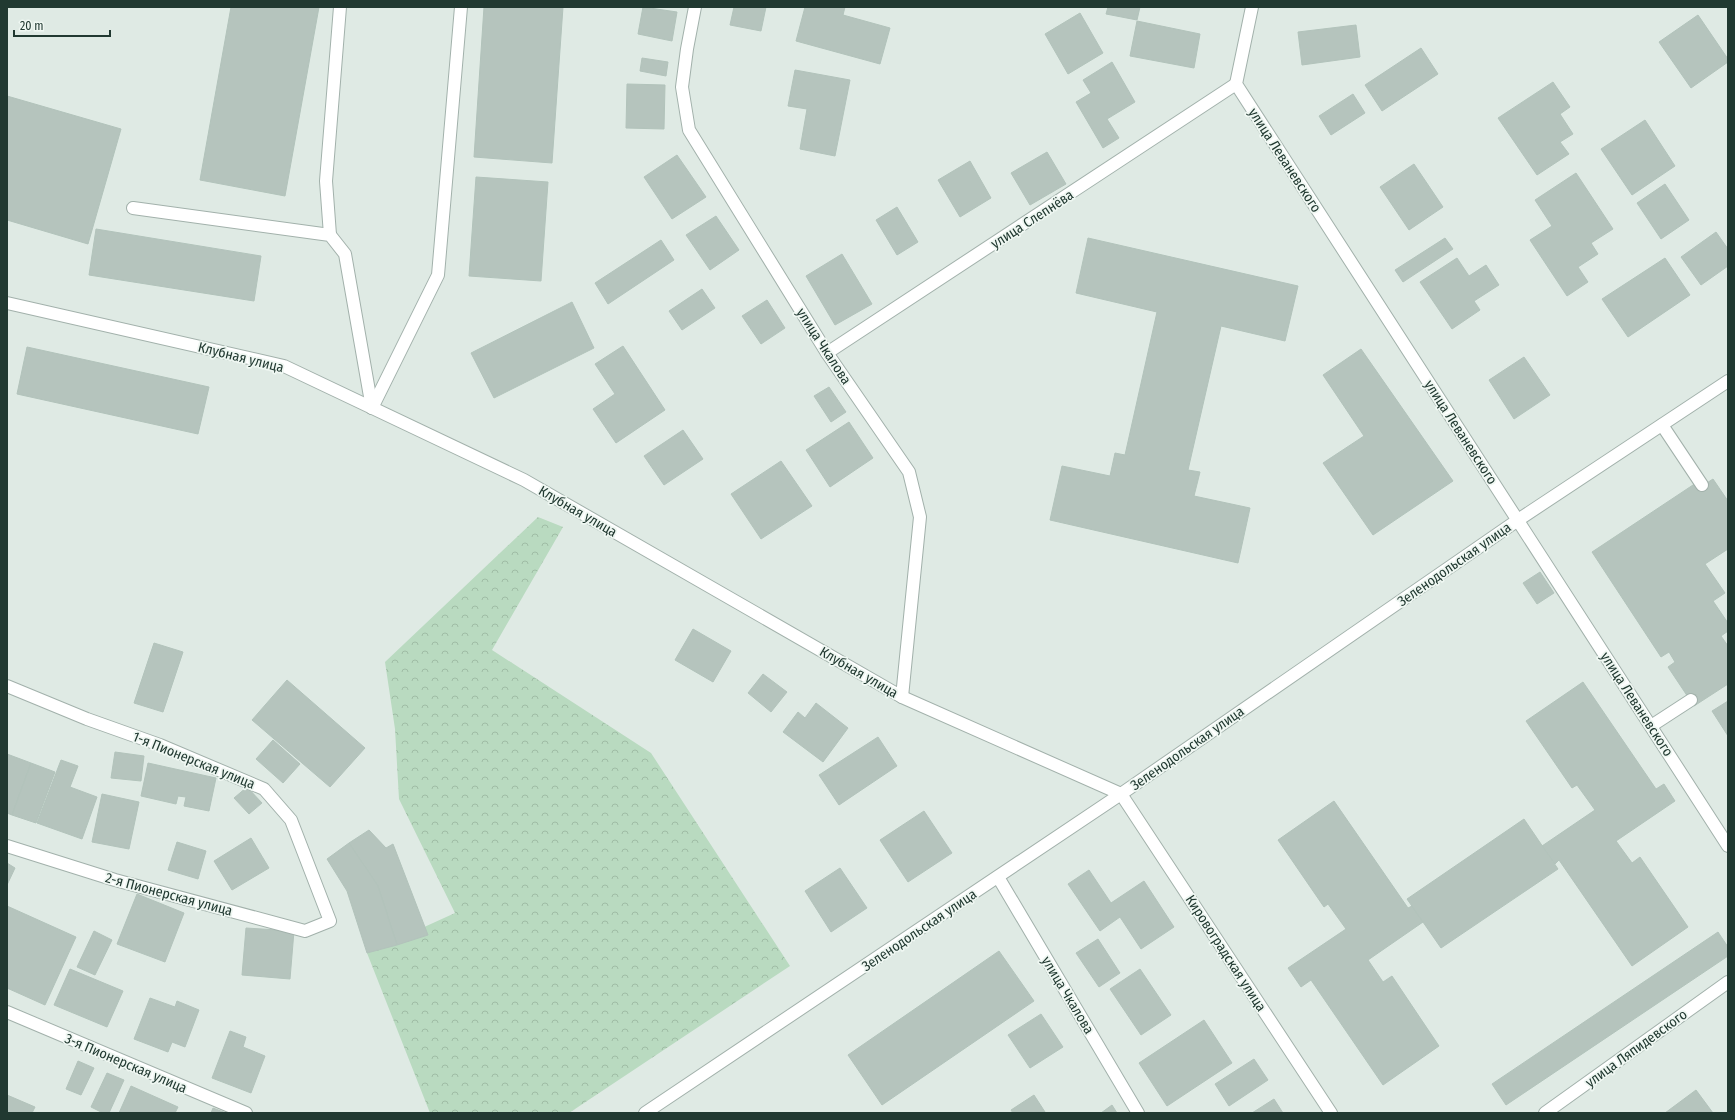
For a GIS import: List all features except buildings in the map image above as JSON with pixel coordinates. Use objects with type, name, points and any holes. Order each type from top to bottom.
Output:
[{"type":"street","points":[[340,7],[326,181],[330,235],[345,254],[372,408]]},
{"type":"street","points":[[372,408],[438,275],[461,7]]},
{"type":"street","name":"улица Чкалова","points":[[695,7],[686,49],[682,87],[689,130],[827,353],[909,472],[920,516],[902,697]]},
{"type":"street","points":[[1236,84],[1252,7]]},
{"type":"street","name":"улица Слепнёва","points":[[827,353],[1236,84]]},
{"type":"street","name":"улица Леваневского","points":[[1236,84],[1728,846]]},
{"type":"street","points":[[133,208],[330,235]]},
{"type":"street","name":"Клубная улица","points":[[7,303],[284,366],[524,480],[902,697],[1121,794]]},
{"type":"street","name":"Зеленодольская улица","points":[[646,1113],[1121,794],[1518,520],[1728,381]]},
{"type":"street","points":[[1662,425],[1702,485]]},
{"type":"street","name":"1-я Пионерская улица","points":[[7,686],[87,719],[160,745],[264,789],[291,820],[330,921]]},
{"type":"street","points":[[1651,726],[1691,700]]},
{"type":"street","name":"Кировоградская улица","points":[[1121,794],[1331,1113]]},
{"type":"street","name":"2-я Пионерская улица","points":[[7,846],[116,880],[305,931],[330,921]]},
{"type":"street","name":"улица Чкалова","points":[[998,877],[1138,1113]]},
{"type":"street","name":"улица Ляпидевского","points":[[1545,1113],[1728,982]]},
{"type":"street","name":"3-я Пионерская улица","points":[[7,1012],[246,1113]]},
{"type":"green space","points":[[538,517],[563,527],[492,650],[651,753],[790,966],[569,1113],[430,1113],[367,953],[455,913],[399,799],[395,729],[385,662]]}]
